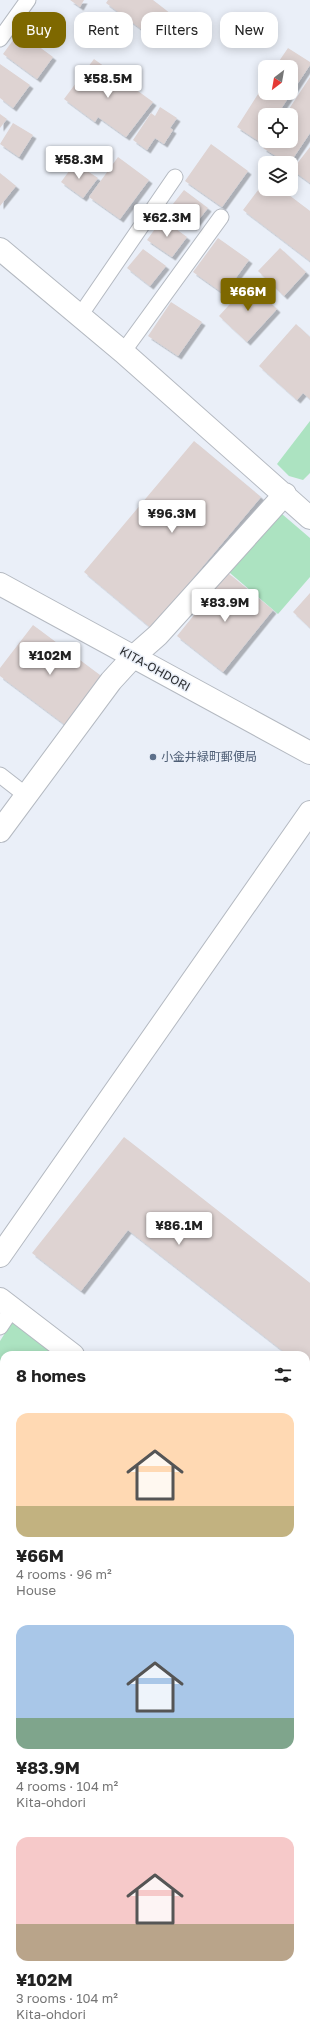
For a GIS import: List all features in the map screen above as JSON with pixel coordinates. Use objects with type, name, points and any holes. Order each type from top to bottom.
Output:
[{"type":"street","points":[[0,249],[79,317],[123,352],[285,494],[310,518]]},
{"type":"street","points":[[0,831],[111,681],[133,657],[158,635],[285,494]]},
{"type":"street","name":"KITA-OHDORI","points":[[0,584],[310,753]]},
{"type":"street","points":[[0,1256],[310,812]]},
{"type":"street","points":[[6,1304],[67,1351]]},
{"type":"lane","points":[[0,39],[28,0]]},
{"type":"lane","points":[[79,317],[175,177]]},
{"type":"lane","points":[[123,352],[221,217]]},
{"type":"lane","points":[[0,775],[27,796]]},
{"type":"lane","points":[[0,1327],[6,1304]]},
{"type":"green space","points":[[310,421],[310,473],[303,480],[289,476],[277,464]]},
{"type":"green space","points":[[275,508],[310,538],[310,577],[278,614],[223,567]]},
{"type":"green space","points":[[12,1322],[53,1351],[0,1351],[0,1341]]},
{"type":"building","points":[[70,0],[84,0],[80,7]]},
{"type":"building","points":[[108,0],[153,0],[168,12],[141,12],[141,29],[133,23],[133,12],[118,12],[106,3]]},
{"type":"building","points":[[12,42],[12,48],[41,48],[53,57],[37,79],[3,54]]},
{"type":"building","points":[[288,48],[310,62],[310,65],[298,83],[298,60],[280,60]]},
{"type":"building","points":[[94,59],[153,102],[126,137],[98,117],[95,122],[64,99]]},
{"type":"building","points":[[0,64],[30,85],[13,108],[0,98]]},
{"type":"building","points":[[310,77],[310,133],[295,156],[276,156],[263,148],[298,148],[298,108],[290,108],[295,100],[298,100],[298,95]]},
{"type":"building","points":[[258,94],[258,100],[287,100],[282,108],[258,108],[258,141],[237,127]]},
{"type":"building","points":[[160,107],[177,118],[170,128],[173,130],[164,144],[155,138],[147,150],[133,140],[151,113],[155,116]]},
{"type":"building","points":[[0,114],[7,119],[0,128]]},
{"type":"building","points":[[13,123],[33,135],[19,157],[0,144]]},
{"type":"building","points":[[211,144],[248,171],[222,207],[185,181]]},
{"type":"building","points":[[310,147],[310,183],[298,174],[298,162]]},
{"type":"building","points":[[118,157],[149,180],[120,219],[89,197]]},
{"type":"building","points":[[75,163],[98,178],[83,198],[61,182]]},
{"type":"building","points":[[0,173],[16,186],[0,206]]},
{"type":"building","points":[[184,190],[208,208],[193,227],[169,209]]},
{"type":"building","points":[[258,190],[258,196],[290,196],[310,211],[310,261],[243,210]]},
{"type":"building","points":[[162,219],[187,237],[172,257],[147,240]]},
{"type":"building","points":[[218,238],[249,260],[224,294],[193,272]]},
{"type":"building","points":[[280,248],[306,272],[284,296],[258,271]]},
{"type":"building","points":[[143,249],[166,266],[150,286],[127,268]]},
{"type":"building","points":[[249,283],[277,309],[247,342],[219,316]]},
{"type":"building","points":[[171,302],[202,322],[178,356],[148,336]]},
{"type":"building","points":[[296,324],[310,337],[310,399],[303,393],[297,400],[259,366]]},
{"type":"building","points":[[194,441],[261,497],[151,628],[84,572]]},
{"type":"building","points":[[228,573],[273,610],[223,672],[177,636]]},
{"type":"building","points":[[310,593],[310,628],[293,612]]},
{"type":"building","points":[[33,625],[104,678],[68,727],[0,676],[0,668]]},
{"type":"building","points":[[124,1137],[310,1283],[310,1351],[283,1351],[128,1230],[81,1291],[32,1253]]},
{"type":"place","name":"小金井緑町郵便局","points":[[153,757]]}]
